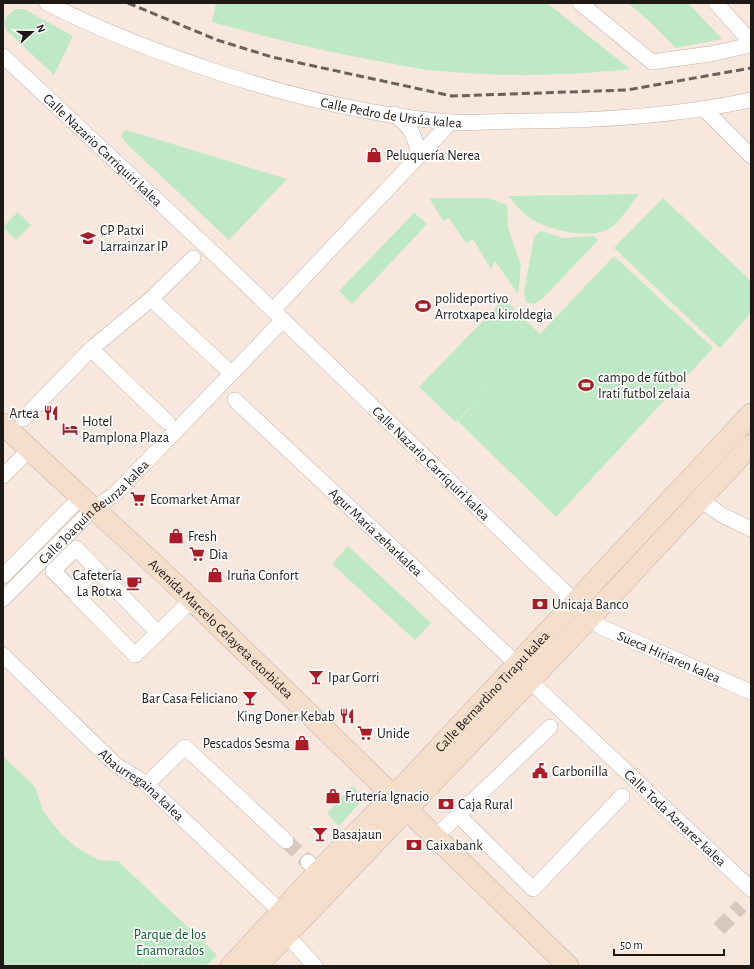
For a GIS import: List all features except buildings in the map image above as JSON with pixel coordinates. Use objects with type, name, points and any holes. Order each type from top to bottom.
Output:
[{"type":"street","name":"Calle Pedro de Ursúa kalea","points":[[48,3],[91,25],[182,61],[328,104],[451,122],[594,121],[705,110],[751,100]]},
{"type":"street","points":[[580,3],[652,62],[710,54],[751,45]]},
{"type":"street","points":[[723,5],[751,42]]},
{"type":"street","name":"Calle Nazario Carriquiri kalea","points":[[3,56],[278,315],[591,616]]},
{"type":"street","points":[[705,110],[751,156]]},
{"type":"street","points":[[394,114],[410,127],[416,139],[419,156]]},
{"type":"street","points":[[278,315],[451,122]]},
{"type":"street","points":[[23,419],[91,349],[151,299],[193,258]]},
{"type":"street","points":[[151,299],[231,373]]},
{"type":"street","name":"Calle Joaquín Beunza kalea","points":[[3,576],[88,502],[114,495],[231,373],[278,315]]},
{"type":"street","points":[[91,349],[167,422]]},
{"type":"street","name":"Agur Maria zeharkalea","points":[[235,400],[517,664]]},
{"type":"street","name":"Calle Bernardino Tirapu kalea","points":[[257,966],[401,801],[517,664],[751,414]]},
{"type":"street","name":"Avenida Marcelo Celayeta etorbidea","points":[[3,424],[29,450],[88,502],[192,600],[401,801],[435,837],[568,966]]},
{"type":"street","name":"Calle Bernardino Tirapu kalea","points":[[231,966],[281,912],[313,867],[401,801],[530,680],[701,500],[751,445]]},
{"type":"street","points":[[3,476],[29,450]]},
{"type":"street","points":[[701,500],[722,515],[751,528]]},
{"type":"street","name":"Calle Joaquín Beunza kalea","points":[[3,599],[88,502]]},
{"type":"street","points":[[96,569],[158,632]]},
{"type":"street","points":[[77,596],[135,655],[192,600]]},
{"type":"street","name":"Sueca Hiriaren kalea","points":[[591,616],[602,627],[751,692]]},
{"type":"street","name":"Abaurregaina kalea","points":[[3,655],[116,765],[145,783],[281,912]]},
{"type":"street","name":"Calle Toda Aznarez kalea","points":[[530,680],[751,888]]},
{"type":"street","points":[[435,837],[550,727]]},
{"type":"street","name":"Abaurregaina kalea","points":[[153,778],[185,747],[286,841]]},
{"type":"street","points":[[458,815],[533,888],[622,796]]},
{"type":"street","points":[[286,934],[315,966]]},
{"type":"green space","points":[[216,3],[547,3],[630,69],[583,73],[511,75],[421,69],[322,50],[212,22]]},
{"type":"green space","points":[[628,3],[688,3],[722,39],[676,48],[648,20]]},
{"type":"green space","points":[[15,9],[24,9],[73,36],[54,75],[6,30],[4,22],[9,14]]},
{"type":"green space","points":[[125,130],[287,179],[229,240],[126,143],[121,136]]},
{"type":"green space","points":[[639,194],[624,215],[613,226],[605,231],[582,234],[556,229],[534,220],[521,211],[509,196]]},
{"type":"green space","points":[[429,198],[488,198],[507,205],[508,228],[521,265],[518,294],[495,261],[491,269],[473,239],[466,243],[449,218],[443,221]]},
{"type":"green space","points":[[663,198],[751,281],[751,313],[720,348],[614,248]]},
{"type":"green space","points":[[18,212],[31,225],[16,240],[3,227]]},
{"type":"green space","points":[[414,213],[427,224],[352,304],[339,291]]},
{"type":"green space","points":[[540,231],[564,238],[594,236],[598,240],[543,298],[534,304],[526,302],[524,292],[534,238]]},
{"type":"green space","name":"campo de fútbol Irati futbol zelaia","points":[[614,256],[713,348],[556,517],[458,421],[492,385],[456,422],[419,387],[504,299],[540,334]]},
{"type":"green space","points":[[348,546],[431,623],[415,640],[332,564]]},
{"type":"green space","name":"Parque de los Enamorados","points":[[3,756],[35,787],[43,811],[61,834],[76,847],[99,860],[118,861],[217,955],[206,966],[146,966],[143,963],[140,966],[3,966]]},
{"type":"green space","points":[[352,786],[364,798],[339,826],[327,813]]},
{"type":"tunnel","points":[[286,841],[308,862]]},
{"type":"tunnel","points":[[719,929],[741,906]]},
{"type":"railway","points":[[128,3],[217,40],[272,57],[452,96],[627,90],[751,68]]},
{"type":"place","name":"Peluquería Nerea","points":[[374,155]]},
{"type":"place","name":"CP Patxi Larrainzar IP","points":[[88,238]]},
{"type":"place","name":"polideportivo Arrotxapea kiroldegia","points":[[423,306]]},
{"type":"place","name":"campo de fútbol Irati futbol zelaia","points":[[586,385]]},
{"type":"place","name":"Artea","points":[[51,413]]},
{"type":"place","name":"Hotel Pamplona Plaza","points":[[70,429]]},
{"type":"place","name":"Ecomarket Amar","points":[[138,499]]},
{"type":"place","name":"Fresh","points":[[176,536]]},
{"type":"place","name":"Dia","points":[[197,554]]},
{"type":"place","name":"Iruña Confort","points":[[215,575]]},
{"type":"place","name":"Cafetería La Rotxa","points":[[134,583]]},
{"type":"place","name":"Unicaja Banco","points":[[540,604]]},
{"type":"place","name":"Ipar Gorri","points":[[316,677]]},
{"type":"place","name":"Bar Casa Feliciano","points":[[250,698]]},
{"type":"place","name":"King Doner Kebab","points":[[347,716]]},
{"type":"place","name":"Unide","points":[[365,733]]},
{"type":"place","name":"Pescados Sesma","points":[[302,743]]},
{"type":"place","name":"Carbonilla","points":[[540,771]]},
{"type":"place","name":"Frutería Ignacio","points":[[333,796]]},
{"type":"place","name":"Caja Rural","points":[[446,804]]},
{"type":"place","name":"Basajaun","points":[[320,834]]},
{"type":"place","name":"Caixabank","points":[[414,845]]}]
